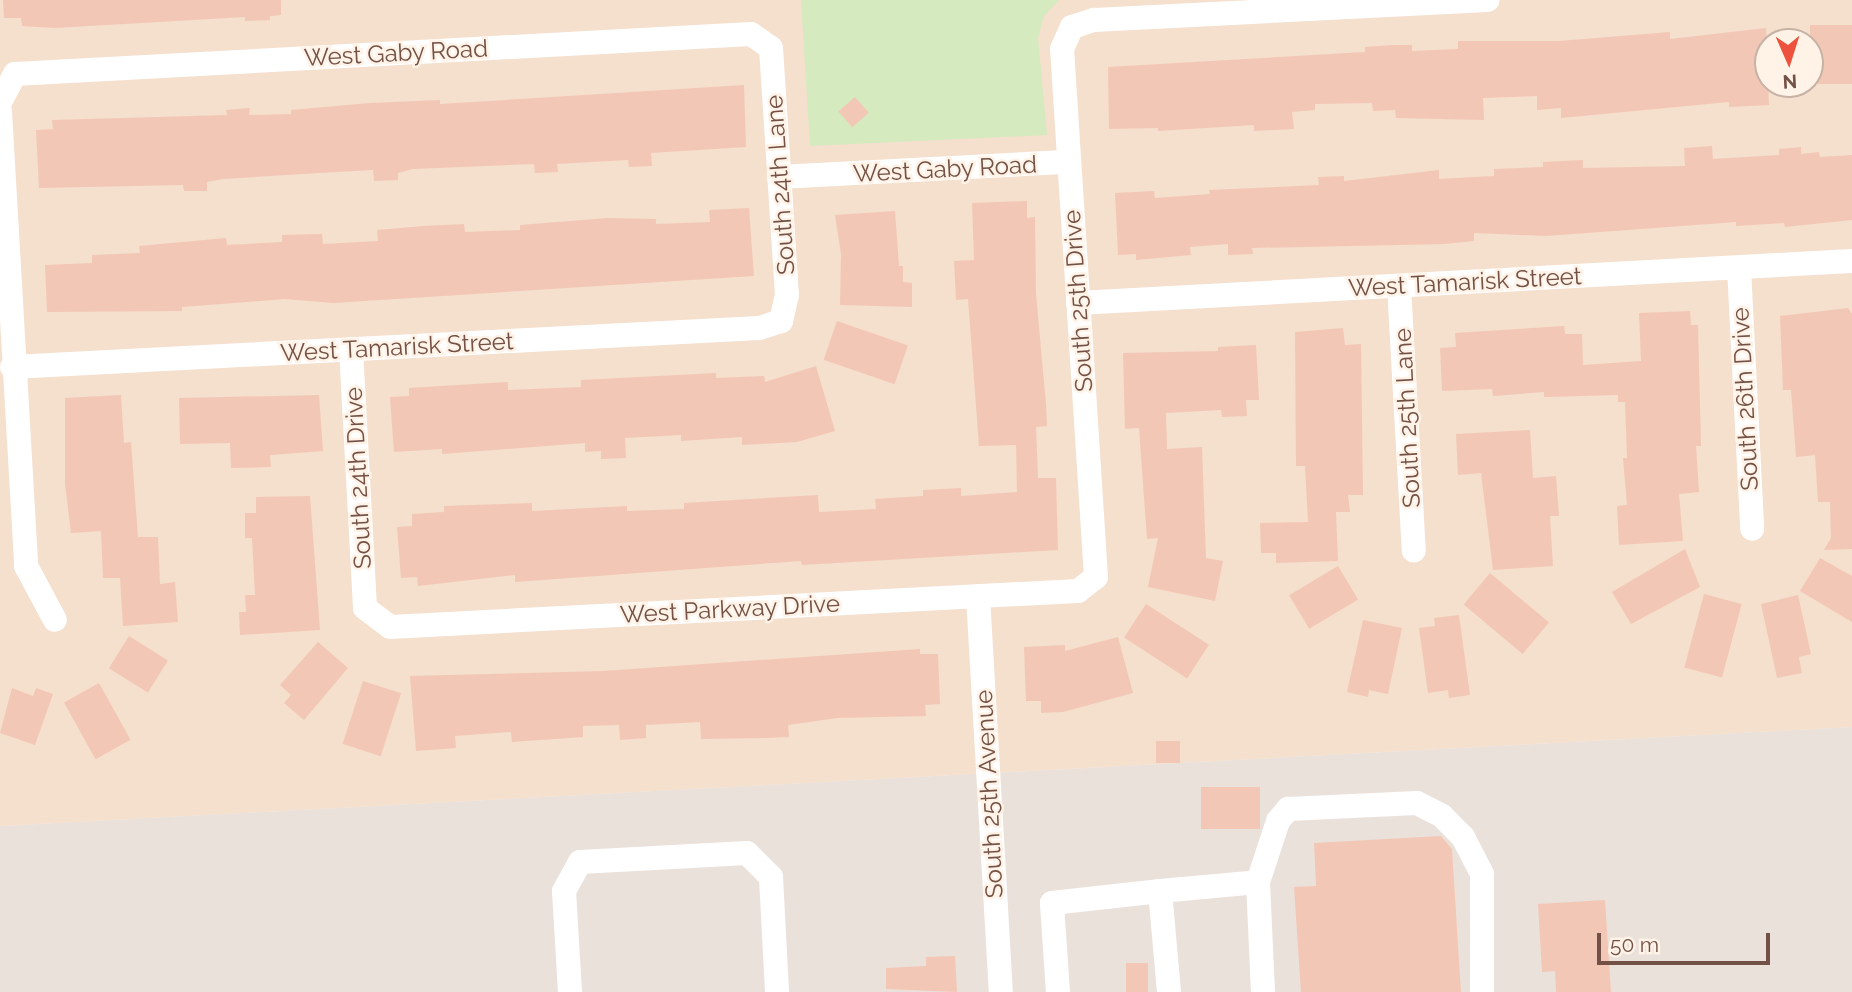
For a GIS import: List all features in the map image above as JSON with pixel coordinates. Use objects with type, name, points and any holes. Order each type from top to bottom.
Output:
[{"type":"street","name":"South 25th Drive","points":[[1096,577],[1062,49],[1072,27],[1094,20],[1487,0]]},
{"type":"street","name":"West Gaby Road","points":[[0,102],[15,74],[751,34],[771,48]]},
{"type":"street","name":"South 24th Lane","points":[[771,48],[787,295],[781,321]]},
{"type":"street","points":[[0,111],[12,367],[26,566],[55,620]]},
{"type":"street","name":"West Gaby Road","points":[[779,177],[1069,162]]},
{"type":"street","name":"West Tamarisk Street","points":[[1078,303],[1852,261]]},
{"type":"street","name":"South 26th Drive","points":[[1738,268],[1752,529]]},
{"type":"street","name":"South 25th Lane","points":[[1399,286],[1414,551]]},
{"type":"street","name":"West Tamarisk Street","points":[[12,367],[759,328],[781,321]]},
{"type":"street","name":"South 24th Drive","points":[[351,349],[365,608]]},
{"type":"street","name":"West Parkway Drive","points":[[365,608],[390,627],[1078,591],[1096,577]]},
{"type":"street","name":"South 25th Avenue","points":[[978,596],[1001,992]]},
{"type":"street","points":[[1263,992],[1258,881],[1278,821],[1288,809],[1417,803],[1442,816],[1463,837],[1482,874],[1482,992]]},
{"type":"street","points":[[570,992],[564,891],[580,862],[747,853],[771,877],[777,992]]},
{"type":"street","points":[[1058,992],[1052,903],[1258,881]]},
{"type":"street","points":[[1160,891],[1170,992]]},
{"type":"shaded area","points":[[0,0],[1852,0],[1852,727],[0,826]]},
{"type":"shaded area","points":[[1852,727],[1852,992],[0,992],[0,826]]},
{"type":"green space","points":[[801,0],[1059,0],[1044,16],[1038,38],[1047,135],[810,146]]},
{"type":"building","points":[[3,0],[281,0],[281,15],[270,16],[270,20],[245,21],[245,17],[55,28],[22,26],[21,18],[4,18]]},
{"type":"building","points":[[1810,25],[1852,25],[1852,84],[1824,84],[1824,28],[1810,28]]},
{"type":"building","points":[[1754,29],[1754,98],[1769,98],[1769,105],[1729,107],[1729,102],[1561,118],[1561,108],[1537,110],[1537,96],[1483,98],[1484,120],[1396,118],[1395,110],[1373,111],[1372,103],[1315,104],[1315,110],[1292,112],[1294,129],[1254,131],[1254,125],[1158,131],[1158,128],[1109,129],[1108,67],[1365,52],[1365,47],[1393,45],[1412,45],[1412,51],[1458,49],[1458,41],[1559,41],[1670,32],[1670,39]]},
{"type":"building","points":[[744,85],[746,147],[651,153],[652,166],[629,167],[628,160],[557,164],[558,172],[535,173],[534,164],[413,169],[398,173],[398,180],[374,181],[373,170],[319,173],[223,179],[207,182],[207,191],[184,191],[183,185],[39,188],[36,130],[53,129],[52,120],[227,115],[226,110],[250,108],[249,115],[291,114],[291,110],[370,103],[440,100],[440,104]]},
{"type":"building","points":[[855,97],[869,113],[852,127],[838,111]]},
{"type":"building","points":[[1712,146],[1713,159],[1779,155],[1779,149],[1801,147],[1801,154],[1819,152],[1820,157],[1852,155],[1852,220],[1785,227],[1784,223],[1736,226],[1736,222],[1546,236],[1474,233],[1474,241],[1444,244],[1252,248],[1253,254],[1228,255],[1228,244],[1190,247],[1191,255],[1136,260],[1136,254],[1118,255],[1115,193],[1154,191],[1155,198],[1210,194],[1209,190],[1319,185],[1318,177],[1344,176],[1344,181],[1439,170],[1439,179],[1494,176],[1494,169],[1543,167],[1543,162],[1583,160],[1583,168],[1685,166],[1684,148]]},
{"type":"building","points":[[1027,201],[1027,218],[1035,217],[1036,294],[1047,426],[1036,427],[1038,478],[1056,478],[1058,550],[802,565],[801,561],[515,582],[515,575],[418,586],[417,577],[401,578],[397,527],[412,526],[412,514],[444,512],[444,506],[532,503],[532,511],[627,506],[627,511],[684,509],[684,503],[818,495],[819,512],[876,509],[875,499],[923,496],[923,490],[961,488],[961,496],[1017,492],[1016,445],[979,446],[968,299],[956,300],[954,261],[974,260],[972,203]]},
{"type":"building","points":[[749,208],[754,276],[333,303],[285,299],[182,307],[182,311],[47,312],[45,265],[92,263],[92,255],[140,253],[139,246],[226,238],[227,245],[282,242],[282,235],[322,234],[323,244],[378,241],[377,230],[464,224],[465,232],[520,230],[520,225],[607,218],[656,219],[656,224],[710,222],[709,210]]},
{"type":"building","points":[[895,211],[899,266],[903,266],[903,282],[912,283],[912,307],[840,305],[841,254],[835,215]]},
{"type":"building","points":[[1848,308],[1852,314],[1852,549],[1824,550],[1831,538],[1830,502],[1818,502],[1815,455],[1796,457],[1791,390],[1783,390],[1780,316]]},
{"type":"building","points":[[1690,311],[1691,325],[1698,325],[1701,446],[1696,446],[1699,492],[1679,494],[1683,541],[1619,545],[1617,506],[1627,505],[1623,458],[1627,458],[1625,402],[1618,402],[1618,395],[1544,397],[1544,392],[1493,396],[1492,389],[1442,391],[1440,348],[1456,347],[1455,333],[1564,326],[1565,334],[1582,334],[1583,365],[1641,361],[1639,313]]},
{"type":"building","points":[[837,321],[908,345],[895,384],[824,360]]},
{"type":"building","points":[[1343,328],[1345,345],[1361,344],[1363,495],[1348,495],[1350,512],[1336,512],[1338,561],[1276,563],[1276,553],[1261,553],[1260,523],[1308,522],[1305,466],[1296,466],[1295,332]]},
{"type":"building","points":[[1256,345],[1259,400],[1246,400],[1247,416],[1222,417],[1221,410],[1166,413],[1167,449],[1202,447],[1206,558],[1223,561],[1215,601],[1148,587],[1158,538],[1147,539],[1139,428],[1125,429],[1123,353],[1218,351],[1218,347]]},
{"type":"building","points":[[816,366],[835,431],[797,442],[742,445],[742,437],[681,441],[681,435],[625,438],[626,458],[601,459],[601,451],[585,452],[585,443],[442,454],[442,449],[394,452],[390,397],[409,396],[409,388],[508,382],[508,390],[581,387],[581,380],[716,373],[716,378],[764,376],[765,382]]},
{"type":"building","points":[[121,395],[124,443],[131,442],[138,537],[158,537],[160,584],[175,582],[178,622],[123,626],[120,578],[103,578],[101,531],[71,533],[65,484],[65,398]]},
{"type":"building","points":[[319,395],[323,451],[270,455],[271,467],[231,468],[230,443],[180,444],[179,398]]},
{"type":"building","points":[[1530,430],[1533,478],[1556,476],[1559,516],[1550,516],[1553,566],[1493,570],[1481,473],[1458,475],[1456,434]]},
{"type":"building","points":[[310,496],[320,630],[240,635],[239,612],[246,612],[245,595],[255,595],[252,538],[245,538],[245,513],[256,513],[256,497]]},
{"type":"building","points":[[1685,549],[1700,587],[1631,624],[1612,592]]},
{"type":"building","points":[[1820,558],[1852,576],[1852,622],[1800,591]]},
{"type":"building","points":[[1338,566],[1358,599],[1309,629],[1289,595]]},
{"type":"building","points":[[1490,573],[1549,622],[1523,654],[1464,604]]},
{"type":"building","points":[[1704,594],[1742,604],[1722,678],[1684,667]]},
{"type":"building","points":[[1798,595],[1811,654],[1799,657],[1802,673],[1777,678],[1761,604]]},
{"type":"building","points":[[1146,604],[1209,645],[1187,678],[1124,638]]},
{"type":"building","points":[[1459,615],[1470,695],[1449,698],[1448,690],[1428,693],[1419,628],[1435,626],[1434,618]]},
{"type":"building","points":[[1363,620],[1402,628],[1388,694],[1369,690],[1368,697],[1347,692]]},
{"type":"building","points":[[129,636],[168,660],[148,693],[109,668]]},
{"type":"building","points":[[1118,637],[1133,693],[1063,712],[1041,713],[1041,701],[1026,701],[1024,647],[1065,645],[1065,651]]},
{"type":"building","points":[[318,642],[348,668],[304,720],[284,703],[291,695],[280,685]]},
{"type":"building","points":[[920,649],[920,654],[938,654],[940,704],[925,705],[926,716],[838,718],[788,725],[789,737],[767,738],[701,739],[700,722],[646,725],[646,738],[620,740],[619,725],[583,726],[583,737],[512,742],[511,732],[455,736],[456,748],[416,751],[410,676],[603,671]]},
{"type":"building","points":[[363,681],[401,693],[381,756],[343,744]]},
{"type":"building","points":[[99,683],[131,740],[96,759],[64,702]]},
{"type":"building","points":[[12,688],[33,696],[36,688],[53,694],[35,745],[0,733]]},
{"type":"building","points":[[1156,741],[1180,741],[1180,763],[1156,763]]},
{"type":"building","points":[[1201,787],[1260,787],[1260,829],[1201,829]]},
{"type":"building","points":[[1441,836],[1452,849],[1461,992],[1301,992],[1294,887],[1316,886],[1314,843]]},
{"type":"building","points":[[1605,900],[1611,992],[1556,992],[1555,971],[1542,972],[1538,904]]},
{"type":"building","points":[[955,956],[957,992],[886,989],[886,968],[926,966],[926,957]]},
{"type":"building","points":[[1126,963],[1148,963],[1148,992],[1126,992]]}]
